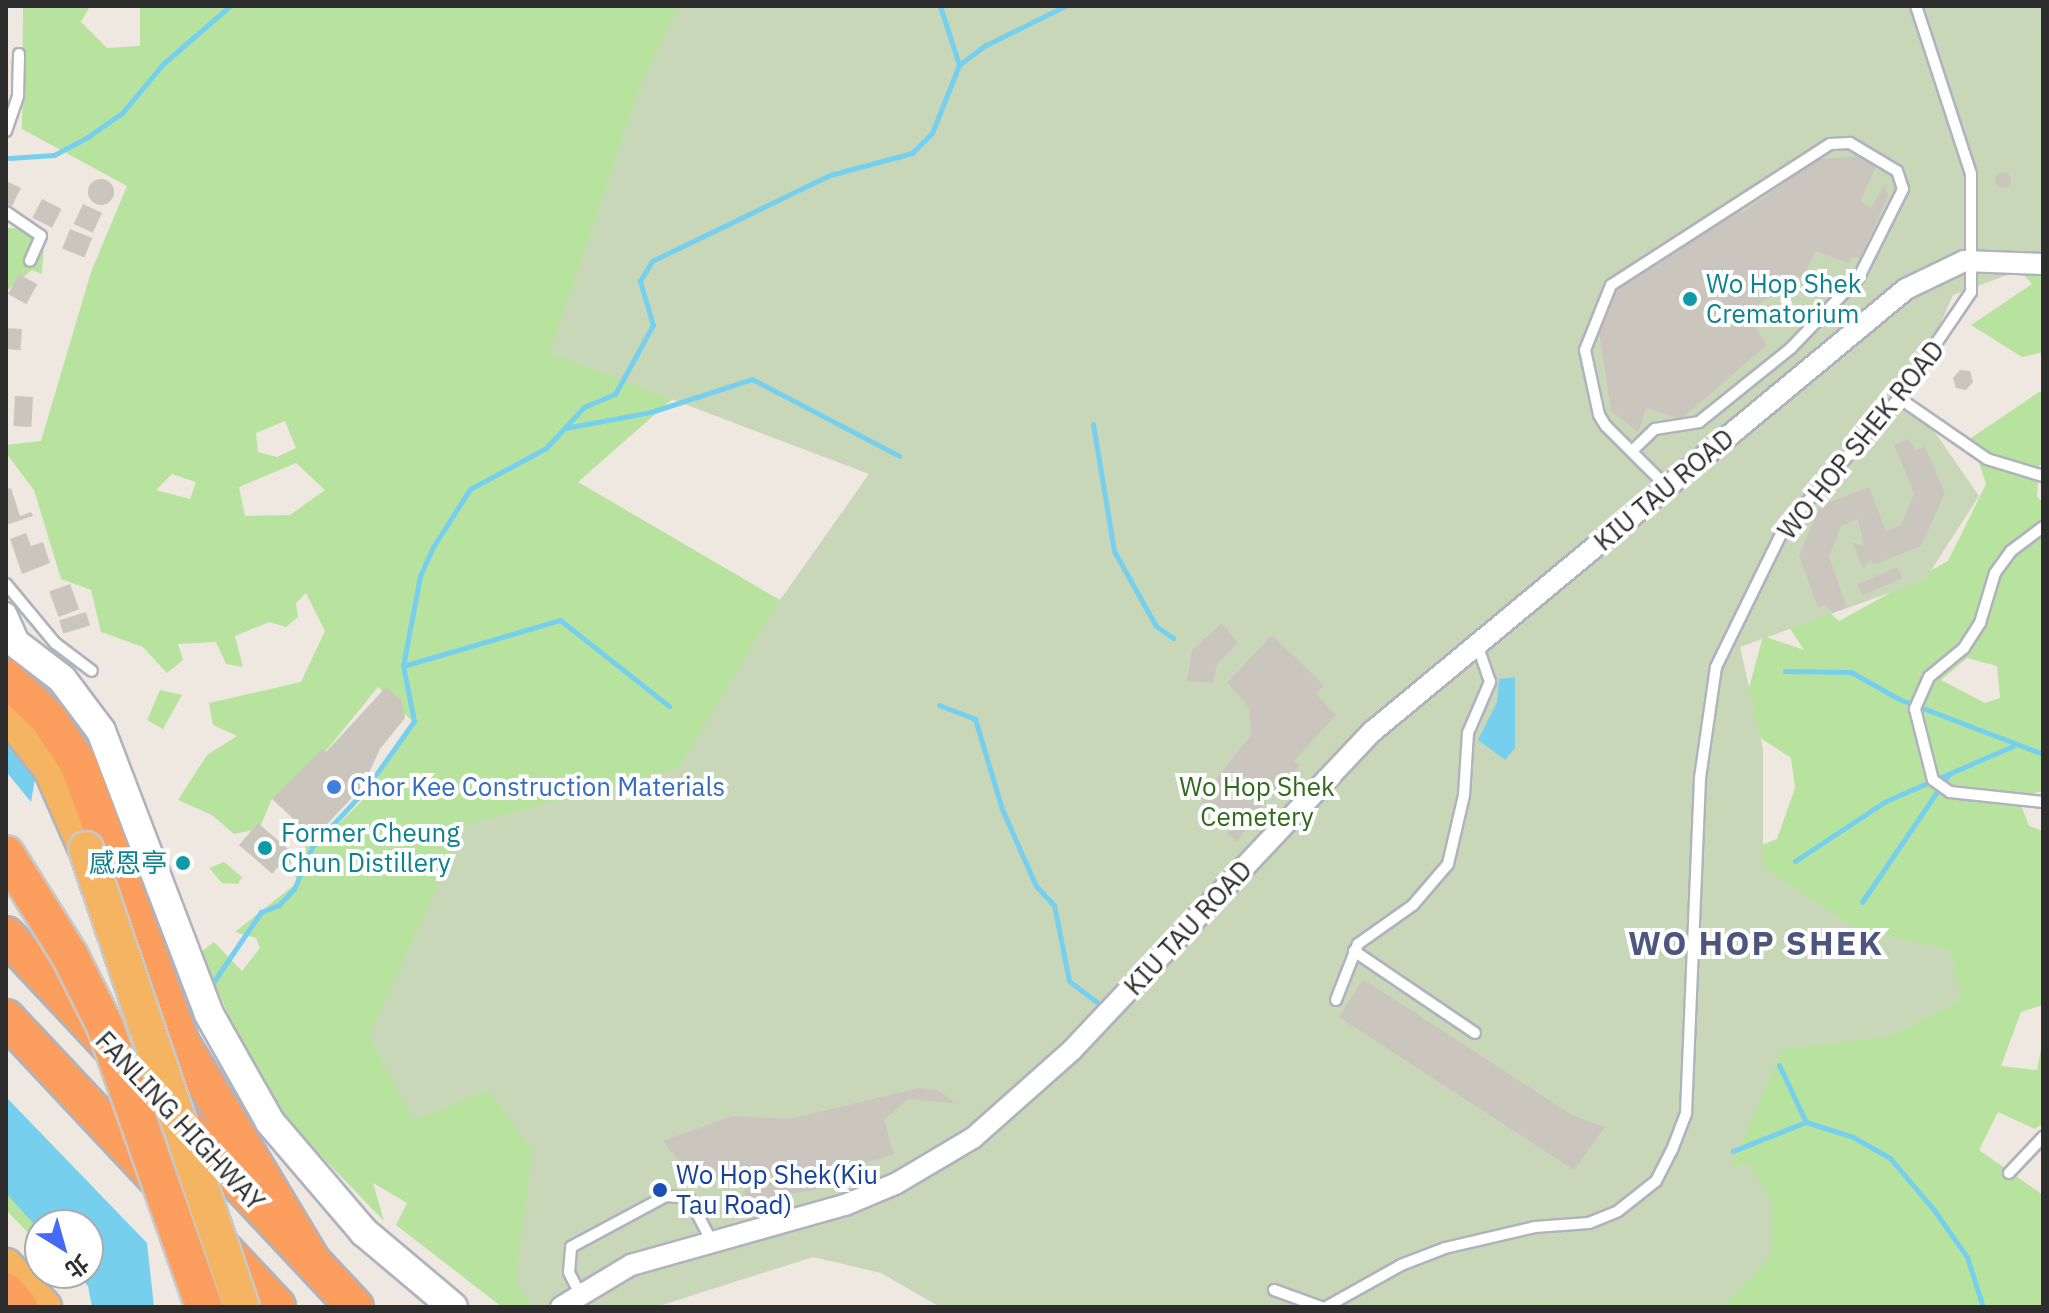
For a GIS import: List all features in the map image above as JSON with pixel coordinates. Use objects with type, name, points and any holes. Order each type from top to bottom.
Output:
[{"type":"highway","points":[[6,678],[38,706],[69,747],[104,820],[150,970],[181,1043],[311,1259]]},
{"type":"highway","points":[[6,712],[41,752],[74,818],[242,1307]]},
{"type":"highway","points":[[6,854],[70,956],[105,1026],[204,1307]]},
{"type":"highway","name":"FANLING HIGHWAY","points":[[6,935],[355,1307]]},
{"type":"highway","points":[[6,1018],[277,1307]]},
{"type":"highway","points":[[61,1079],[255,1307]]},
{"type":"highway","points":[[6,1266],[44,1307]]},
{"type":"highway","points":[[6,1292],[19,1307]]},
{"type":"main road","points":[[14,641],[74,692],[108,746],[192,974],[251,1094],[343,1212],[453,1307]]},
{"type":"street","points":[[1975,259],[2043,264]]},
{"type":"street","name":"KIU TAU ROAD","points":[[561,1307],[579,1292],[631,1265],[845,1205],[897,1183],[1003,1115],[1083,1039],[1373,731],[1906,289],[1945,267],[1975,259]]},
{"type":"street","points":[[6,613],[14,641]]},
{"type":"lane","name":"WO HOP SHEK ROAD","points":[[1274,1290],[1324,1307],[1346,1303],[1401,1265],[1445,1248],[1535,1227],[1589,1223],[1637,1201],[1656,1181],[1686,1113],[1700,778],[1716,667],[1784,528],[1899,398],[1968,301],[1975,259],[1965,146],[1916,6]]},
{"type":"lane","points":[[6,131],[18,96],[19,54]]},
{"type":"lane","points":[[1632,451],[1655,429],[1699,422],[1791,348],[1859,277],[1903,189],[1897,171],[1850,143],[1830,144],[1611,285],[1585,350],[1599,415],[1632,451],[1667,487]]},
{"type":"lane","points":[[6,212],[41,236],[30,261]]},
{"type":"lane","points":[[1899,398],[1987,459],[2043,476]]},
{"type":"lane","points":[[2043,527],[2011,551],[1995,573],[1980,623],[1964,648],[1929,677],[1915,709],[1933,780],[1941,786],[1950,792],[2043,802]]},
{"type":"lane","points":[[6,584],[55,643],[92,671]]},
{"type":"lane","points":[[1336,1000],[1354,951],[1413,905],[1448,864],[1464,795],[1468,733],[1490,682],[1477,644]]},
{"type":"lane","points":[[1354,951],[1475,1033]]},
{"type":"lane","points":[[2009,1173],[2043,1137]]},
{"type":"lane","points":[[579,1292],[569,1272],[571,1247],[666,1196],[689,1198],[712,1242]]},
{"type":"green space","points":[[23,6],[90,6],[81,22],[107,48],[140,46],[140,6],[1014,6],[752,329],[578,482],[780,600],[536,1307],[502,1307],[396,1225],[407,1203],[373,1183],[384,1221],[296,1130],[249,1062],[201,952],[214,942],[242,971],[260,948],[256,938],[235,932],[298,882],[287,858],[329,833],[367,796],[413,722],[378,687],[313,767],[272,799],[259,829],[234,834],[212,815],[178,800],[207,755],[237,736],[213,725],[209,703],[301,682],[325,631],[306,593],[296,603],[298,617],[286,627],[269,622],[235,636],[243,667],[226,664],[216,642],[178,644],[183,660],[167,673],[143,647],[101,632],[91,590],[61,579],[34,490],[6,453],[6,445],[41,441],[91,272],[127,186],[22,129]],"holes":[[[285,421],[296,448],[277,457],[258,452],[256,433]],[[296,463],[325,490],[290,515],[245,516],[239,487]],[[172,474],[196,482],[190,499],[156,490]]]},
{"type":"green space","name":"Wo Hop Shek Cemetery","points":[[679,6],[2043,6],[2043,262],[1953,295],[1909,395],[1979,496],[1925,580],[1740,647],[1763,749],[1763,867],[1857,929],[1951,950],[1961,1000],[1890,1036],[1782,1050],[1732,1166],[1749,1164],[1772,1203],[1772,1254],[1723,1307],[1560,1307],[1541,1302],[1531,1307],[940,1307],[881,1273],[813,1257],[656,1307],[534,1307],[515,1283],[533,1150],[488,1090],[414,1120],[369,1036],[466,825],[679,768],[780,600],[869,474],[550,353],[641,84]]},
{"type":"green space","points":[[2043,204],[2043,352],[2022,357],[1971,325],[2032,284],[2011,261]]},
{"type":"green space","points":[[6,228],[45,230],[42,274],[32,270],[6,291]]},
{"type":"green space","points":[[2043,392],[2043,466],[2039,465],[2037,497],[2043,502],[2043,791],[2018,797],[2029,826],[2043,831],[2043,1005],[2021,1012],[2001,1066],[2037,1070],[2043,1038],[2043,1123],[2035,1129],[1998,1112],[1979,1150],[2043,1195],[2043,1307],[1498,1307],[1736,855],[1777,839],[1795,788],[1791,758],[1739,724],[1763,636],[1804,650],[1778,610],[1797,582],[1839,621],[1948,561],[1986,484],[1971,438]],"holes":[[[1967,658],[1997,666],[2000,698],[1985,703],[1941,680]]]},
{"type":"green space","points":[[160,690],[182,695],[163,729],[147,720]]},
{"type":"green space","points":[[224,862],[242,877],[238,884],[222,883],[209,868]]},
{"type":"green space","points":[[6,1161],[32,1209],[24,1209],[24,1229],[6,1210]]},
{"type":"water","points":[[1515,677],[1515,748],[1505,760],[1478,740],[1497,702],[1499,679]]},
{"type":"water","points":[[6,704],[37,768],[31,802],[8,774]]},
{"type":"water","points":[[6,1097],[147,1243],[154,1307],[92,1307],[89,1289],[104,1289],[104,1209],[24,1209],[24,1213],[6,1193]]},
{"type":"building","name":"Wo Hop Shek Crematorium","points":[[1867,156],[1878,163],[1860,201],[1871,208],[1885,184],[1888,196],[1860,258],[1852,257],[1848,263],[1816,251],[1804,275],[1745,313],[1767,345],[1681,419],[1646,408],[1638,432],[1611,411],[1599,330],[1618,285],[1670,247],[1679,251],[1736,208],[1742,213],[1818,159]]},
{"type":"building","points":[[2003,172],[2011,180],[2003,188],[1995,180]]},
{"type":"building","points":[[101,179],[110,183],[114,192],[110,201],[101,205],[92,201],[88,192],[92,183]]},
{"type":"building","points":[[6,181],[21,188],[12,206],[6,203]]},
{"type":"building","points":[[42,199],[62,209],[52,228],[32,218]]},
{"type":"building","points":[[83,204],[102,213],[93,233],[74,224]]},
{"type":"building","points":[[70,229],[92,238],[84,257],[62,248]]},
{"type":"building","points":[[19,274],[37,284],[26,304],[8,294]]},
{"type":"building","points":[[6,328],[22,329],[20,350],[6,349]]},
{"type":"building","points":[[1960,370],[1970,371],[1973,382],[1966,390],[1956,388],[1953,378]]},
{"type":"building","points":[[15,396],[33,397],[31,427],[13,426]]},
{"type":"building","points":[[1908,439],[1916,450],[1925,447],[1945,493],[1921,546],[1873,565],[1871,559],[1863,569],[1852,542],[1864,546],[1858,519],[1841,526],[1829,557],[1847,607],[1832,613],[1825,605],[1818,607],[1799,556],[1820,506],[1869,487],[1886,531],[1901,525],[1914,493],[1894,445]]},
{"type":"building","points":[[11,488],[20,516],[31,512],[33,516],[6,525],[6,489]]},
{"type":"building","points":[[26,533],[31,546],[43,542],[50,563],[22,574],[10,539]]},
{"type":"building","points":[[1897,567],[1902,578],[1863,595],[1858,584]]},
{"type":"building","points":[[70,584],[79,609],[59,617],[49,592]]},
{"type":"building","points":[[86,612],[90,625],[63,634],[59,620]]},
{"type":"building","points":[[1222,623],[1238,643],[1217,664],[1213,683],[1187,681],[1192,650]]},
{"type":"building","points":[[1272,635],[1324,685],[1316,694],[1336,715],[1294,761],[1299,765],[1292,778],[1266,801],[1237,842],[1227,833],[1232,829],[1200,799],[1251,735],[1249,707],[1227,683]]},
{"type":"building","points":[[386,687],[402,701],[405,718],[380,749],[363,786],[314,838],[272,799],[322,749],[326,752]]},
{"type":"building","name":"Former Cheung Chun Distillery","points":[[258,823],[291,852],[272,874],[239,845]]},
{"type":"building","name":"感恩亭","points":[[188,853],[193,868],[179,873],[174,858]]},
{"type":"building","points":[[1363,979],[1572,1115],[1605,1127],[1574,1170],[1339,1017]]},
{"type":"building","points":[[919,1088],[938,1090],[955,1103],[908,1099],[884,1120],[894,1154],[836,1172],[839,1178],[817,1185],[818,1189],[784,1195],[763,1207],[748,1209],[741,1174],[704,1182],[710,1166],[680,1162],[663,1141],[733,1116],[790,1119]]},
{"type":"waterway","points":[[9,158],[54,155],[89,136],[122,113],[163,64],[230,6]]},
{"type":"waterway","points":[[940,6],[959,65]]},
{"type":"waterway","points":[[210,987],[261,912],[279,905],[294,889],[312,847],[365,790],[414,721],[403,666],[420,576],[433,547],[470,489],[546,448],[584,407],[615,394],[653,325],[640,281],[652,261],[830,175],[912,153],[932,133],[959,65],[986,45],[1065,6]]},
{"type":"waterway","points":[[565,428],[651,412],[752,379],[899,456]]},
{"type":"waterway","points":[[1093,424],[1114,551],[1156,626],[1173,638]]},
{"type":"waterway","points":[[403,666],[560,620],[669,706]]},
{"type":"waterway","points":[[1785,671],[1851,672],[1899,699],[2043,754]]},
{"type":"waterway","points":[[939,705],[975,719],[1002,809],[1036,886],[1054,905],[1069,981],[1096,1001]]},
{"type":"waterway","points":[[1795,861],[1886,801],[2013,746]]},
{"type":"waterway","points":[[1862,902],[1949,774]]},
{"type":"waterway","points":[[1779,1065],[1806,1122],[1853,1137],[1890,1158],[1934,1210],[1967,1257],[1983,1307]]},
{"type":"waterway","points":[[1733,1151],[1806,1122]]},
{"type":"place","name":"Wo Hop Shek Crematorium","points":[[1690,299]]},
{"type":"place","name":"Chor Kee Construction Materials","points":[[334,787]]},
{"type":"place","name":"Former Cheung Chun Distillery","points":[[265,848]]},
{"type":"place","name":"感恩亭","points":[[183,863]]},
{"type":"place","name":"Wo Hop Shek(Kiu Tau Road)","points":[[660,1190]]},
{"type":"district","name":"WO HOP SHEK","points":[[1756,943]]}]
